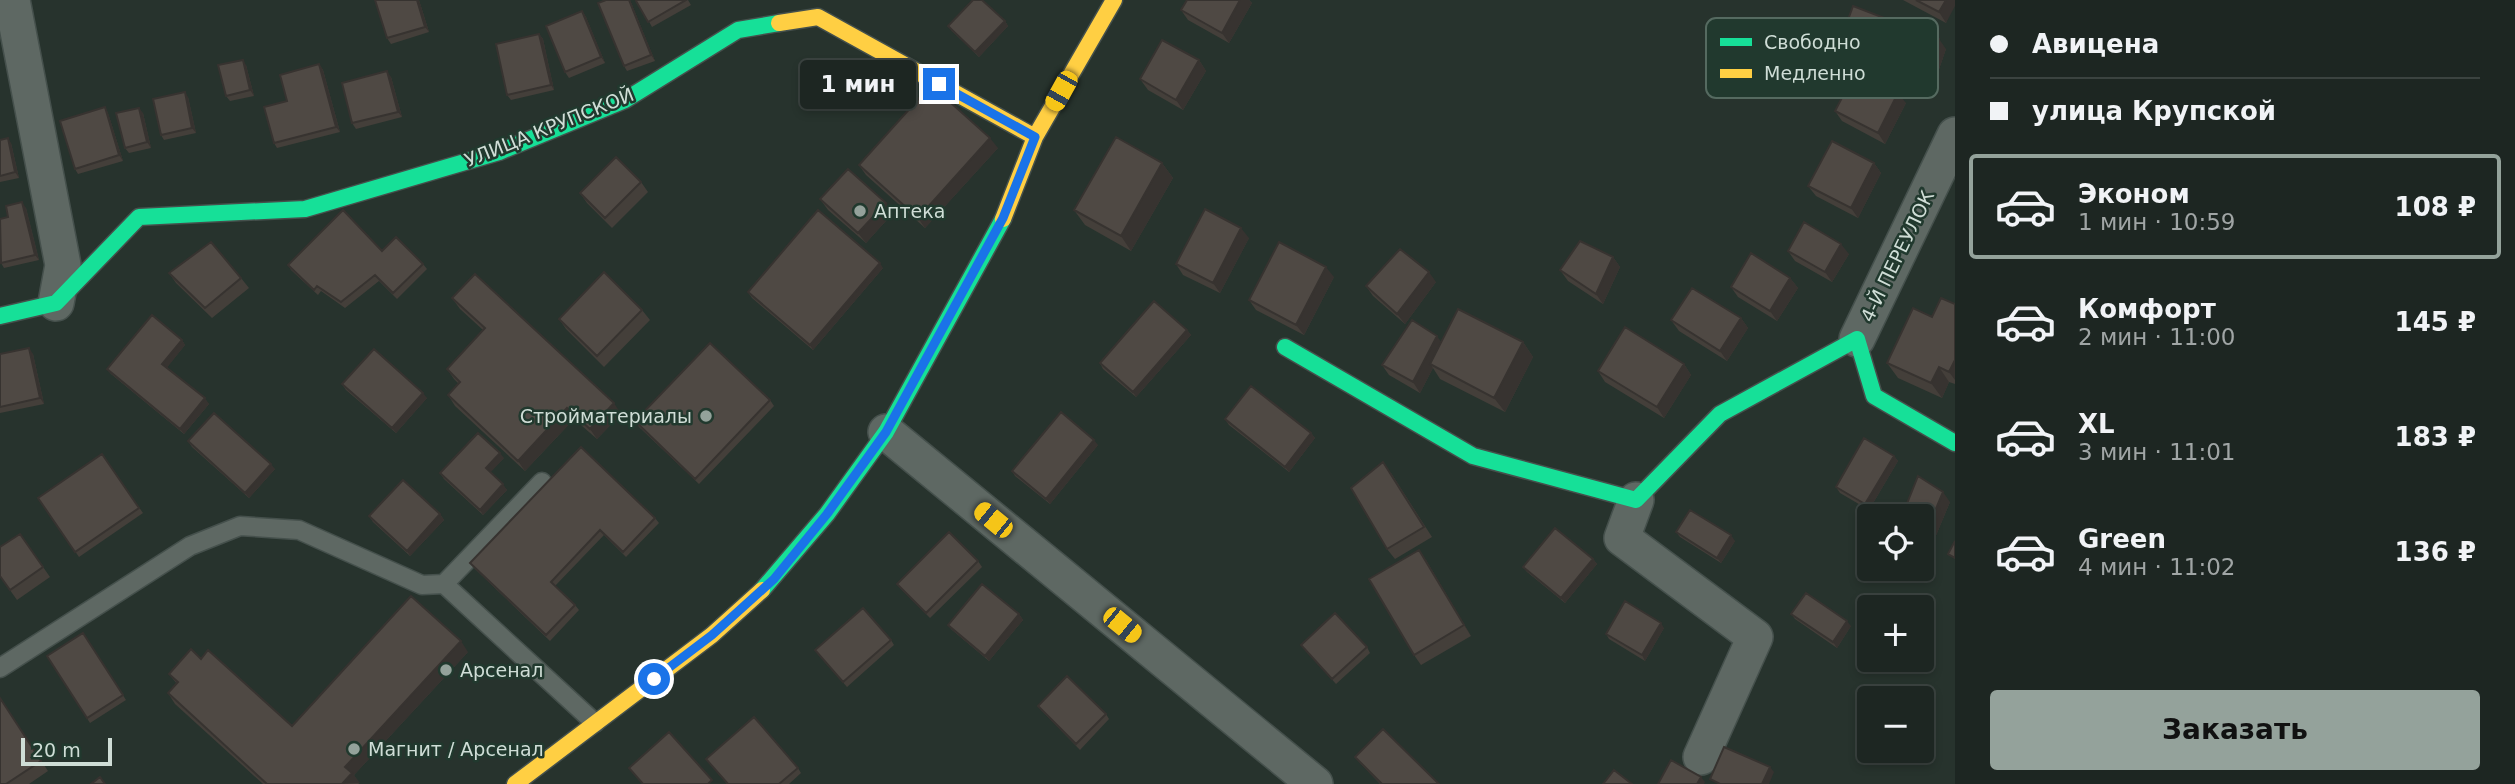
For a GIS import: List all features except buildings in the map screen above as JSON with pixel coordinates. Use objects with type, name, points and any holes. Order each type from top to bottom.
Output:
[{"type":"street","points":[[0,316],[56,303],[63,265],[12,0]]},
{"type":"street","points":[[518,783],[712,635],[774,579],[827,514],[886,432],[1003,218],[1035,137],[1114,0]]},
{"type":"street","name":"УЛИЦА КРУПСКОЙ","points":[[56,303],[139,217],[305,209],[499,152],[625,100],[738,30],[818,17],[1035,137]]},
{"type":"street","name":"4-Й ПЕРЕУЛОК","points":[[1857,339],[1955,135]]},
{"type":"street","points":[[1701,757],[1755,637],[1622,538],[1636,500],[1720,414],[1857,339],[1874,397],[1955,443]]},
{"type":"street","points":[[1285,347],[1473,456],[1636,500]]},
{"type":"street","points":[[886,432],[1315,784]]},
{"type":"lane","points":[[0,668],[190,546],[240,526],[299,530],[422,585],[444,584],[542,482]]},
{"type":"lane","points":[[444,584],[595,723]]},
{"type":"traffic: fast","points":[[0,316],[56,303],[139,217],[305,209],[499,152],[625,100],[738,30],[779,23]]},
{"type":"traffic: fast","points":[[762,590],[827,514],[886,432],[1003,219]]},
{"type":"traffic: fast","points":[[1285,347],[1473,456],[1636,500],[1720,414],[1857,339],[1874,396],[1955,443]]},
{"type":"traffic: slow","points":[[1003,219],[1035,137],[1114,0]]},
{"type":"traffic: slow","points":[[779,23],[818,17],[1035,137]]},
{"type":"traffic: slow","points":[[515,784],[712,635],[762,590]]},
{"type":"place","name":"Аптека","points":[[860,211]]},
{"type":"place","name":"Стройматериалы","points":[[706,416]]},
{"type":"place","name":"Арсенал","points":[[446,670]]},
{"type":"place","name":"Магнит / Арсенал","points":[[354,749]]},
{"type":"route","points":[[654,679],[712,635],[774,579],[827,514],[886,432],[1003,218],[1035,137],[939,84]]}]
